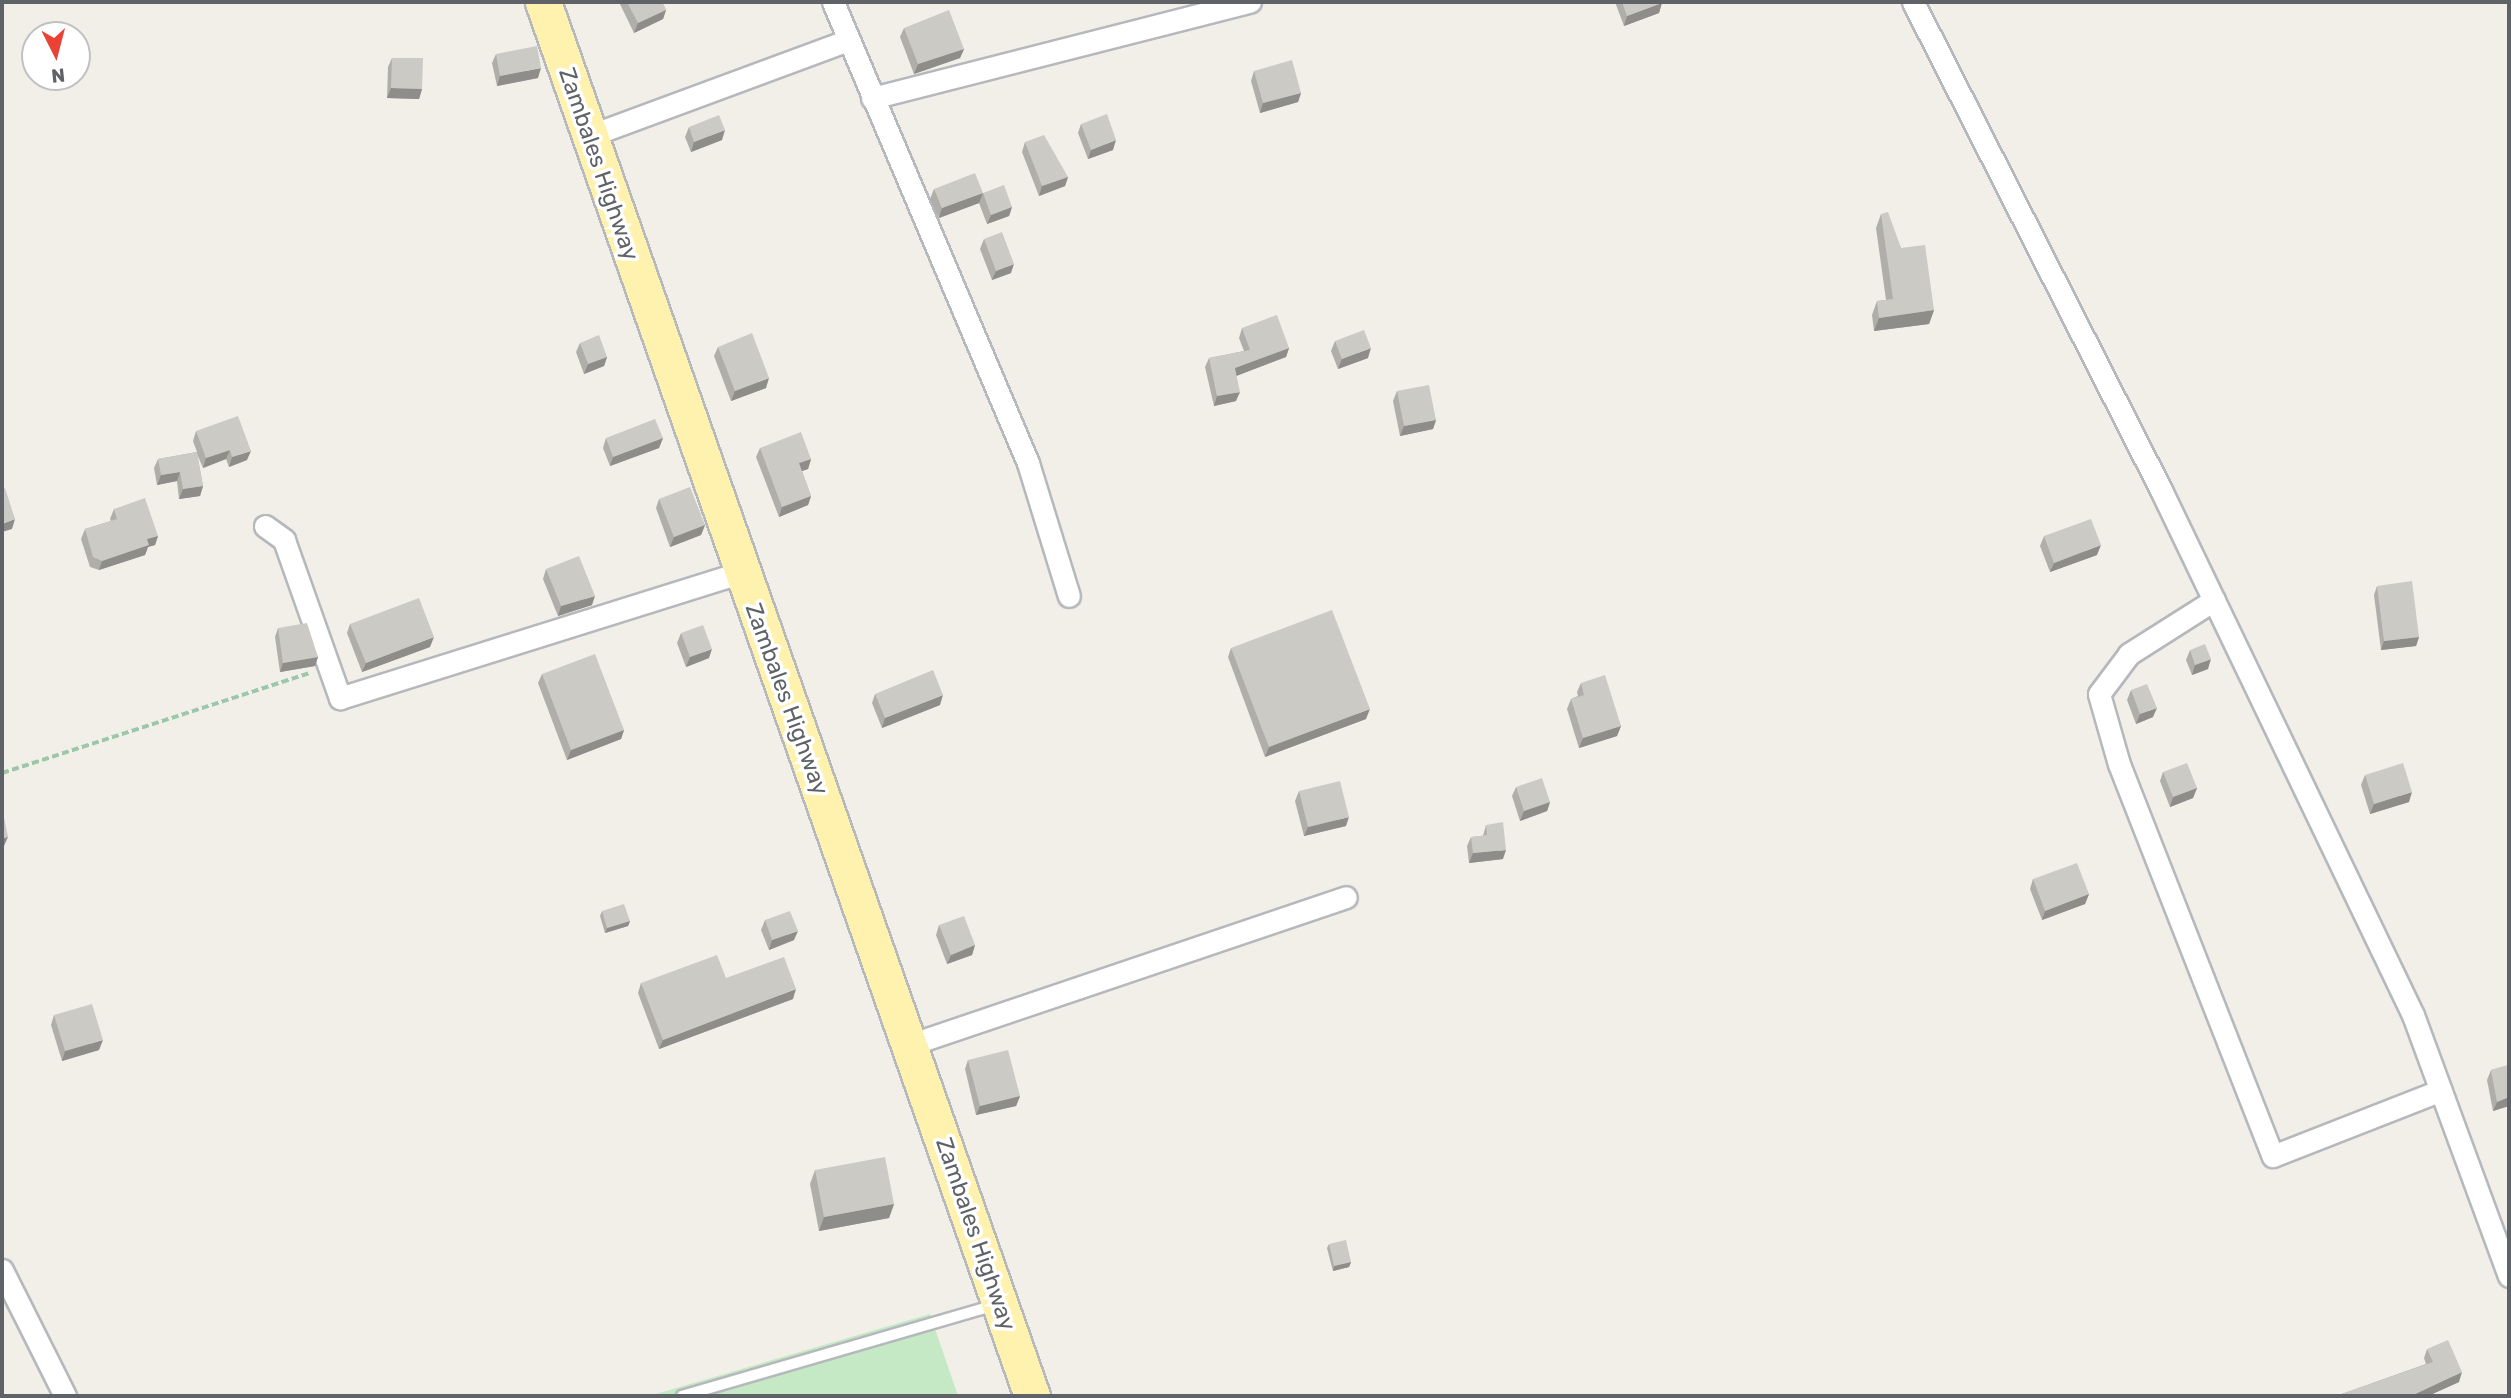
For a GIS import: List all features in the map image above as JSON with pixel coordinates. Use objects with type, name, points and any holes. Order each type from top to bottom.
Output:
[{"type":"main road","name":"Zambales Highway","points":[[543,2],[1032,1396]]},
{"type":"street","points":[[833,2],[1028,463],[1069,596]]},
{"type":"street","points":[[872,99],[1250,2]]},
{"type":"street","points":[[1913,2],[2214,600],[2413,1015],[2509,1276]]},
{"type":"street","points":[[589,136],[849,40]]},
{"type":"street","points":[[265,526],[284,540],[341,698],[742,572]]},
{"type":"street","points":[[2214,600],[2129,654],[2099,694],[2119,764],[2273,1156],[2441,1090]]},
{"type":"street","points":[[909,1045],[1346,897]]},
{"type":"street","points":[[2,1270],[65,1396]]},
{"type":"lane","points":[[682,1396],[1001,1303]]},
{"type":"lane","points":[[723,1384],[727,1396]]},
{"type":"path","points":[[2,772],[329,666]]},
{"type":"green space","points":[[930,1314],[958,1396],[649,1396]]},
{"type":"building","points":[[627,2],[662,2],[666,10],[638,23]]},
{"type":"building","points":[[1622,2],[1662,2],[1662,3],[1627,16]]},
{"type":"building","points":[[949,10],[964,49],[918,64],[904,28]]},
{"type":"building","points":[[537,46],[541,68],[500,76],[496,54]]},
{"type":"building","points":[[392,58],[423,58],[422,89],[391,88]]},
{"type":"building","points":[[1292,60],[1301,93],[1263,103],[1254,71]]},
{"type":"building","points":[[1107,114],[1116,140],[1091,150],[1081,124]]},
{"type":"building","points":[[719,115],[725,130],[694,142],[689,127]]},
{"type":"building","points":[[1044,135],[1068,177],[1042,186],[1025,142]]},
{"type":"building","points":[[975,173],[983,193],[942,208],[934,189]]},
{"type":"building","points":[[1004,185],[1012,207],[991,215],[983,193]]},
{"type":"building","points":[[1888,212],[1901,248],[1925,245],[1934,310],[1879,318],[1877,301],[1893,299],[1881,214]]},
{"type":"building","points":[[1002,232],[1014,264],[996,271],[984,239]]},
{"type":"building","points":[[1277,315],[1289,348],[1235,368],[1240,392],[1217,396],[1209,358],[1250,350],[1242,328]]},
{"type":"building","points":[[1364,330],[1371,348],[1342,359],[1335,341]]},
{"type":"building","points":[[752,333],[769,378],[735,391],[718,347]]},
{"type":"building","points":[[599,335],[607,357],[588,364],[580,343]]},
{"type":"building","points":[[1429,385],[1436,420],[1404,426],[1397,391]]},
{"type":"building","points":[[238,416],[251,451],[232,457],[230,450],[206,458],[196,431]]},
{"type":"building","points":[[655,419],[663,438],[613,457],[606,438]]},
{"type":"building","points":[[801,432],[811,459],[799,463],[811,496],[782,507],[760,448]]},
{"type":"building","points":[[197,452],[203,486],[183,489],[180,472],[161,475],[158,459]]},
{"type":"building","points":[[690,487],[705,525],[674,537],[659,499]]},
{"type":"building","points":[[5,488],[15,519],[2,524],[2,489]]},
{"type":"building","points":[[145,498],[158,536],[147,539],[149,545],[102,561],[93,557],[85,529],[117,519],[114,509]]},
{"type":"building","points":[[2091,519],[2101,545],[2054,563],[2044,536]]},
{"type":"building","points":[[579,556],[595,596],[561,606],[546,569]]},
{"type":"building","points":[[2412,581],[2419,637],[2384,641],[2377,586]]},
{"type":"building","points":[[419,598],[434,637],[366,663],[350,624]]},
{"type":"building","points":[[1332,610],[1370,709],[1269,747],[1231,648]]},
{"type":"building","points":[[307,623],[318,657],[283,663],[278,628]]},
{"type":"building","points":[[703,625],[712,649],[690,657],[681,633]]},
{"type":"building","points":[[2205,644],[2211,659],[2195,665],[2190,650]]},
{"type":"building","points":[[595,654],[624,730],[571,750],[542,674]]},
{"type":"building","points":[[933,670],[943,695],[885,718],[875,694]]},
{"type":"building","points":[[1605,675],[1621,726],[1583,738],[1571,699],[1584,695],[1581,683]]},
{"type":"building","points":[[2147,684],[2157,708],[2140,714],[2131,690]]},
{"type":"building","points":[[2187,763],[2197,788],[2173,797],[2163,772]]},
{"type":"building","points":[[2403,763],[2412,792],[2374,804],[2365,775]]},
{"type":"building","points":[[1542,778],[1550,802],[1524,811],[1516,787]]},
{"type":"building","points":[[1340,781],[1349,817],[1308,827],[1299,791]]},
{"type":"building","points":[[2,814],[8,837],[2,838]]},
{"type":"building","points":[[1503,822],[1506,850],[1473,853],[1471,837],[1487,835],[1486,825]]},
{"type":"building","points":[[2077,863],[2089,894],[2045,911],[2033,879]]},
{"type":"building","points":[[624,904],[630,921],[607,928],[602,911]]},
{"type":"building","points":[[790,911],[798,931],[772,940],[765,920]]},
{"type":"building","points":[[964,916],[975,945],[951,955],[939,925]]},
{"type":"building","points":[[717,955],[726,978],[784,957],[796,989],[663,1040],[641,983]]},
{"type":"building","points":[[92,1004],[103,1040],[65,1051],[54,1015]]},
{"type":"building","points":[[1008,1050],[1020,1096],[980,1106],[968,1060]]},
{"type":"building","points":[[2509,1065],[2509,1097],[2497,1102],[2491,1070]]},
{"type":"building","points":[[885,1157],[894,1204],[824,1217],[815,1170]]},
{"type":"building","points":[[1346,1240],[1351,1262],[1334,1266],[1329,1244]]},
{"type":"building","points":[[2448,1340],[2462,1372],[2411,1396],[2336,1396],[2433,1362],[2427,1349]]}]
